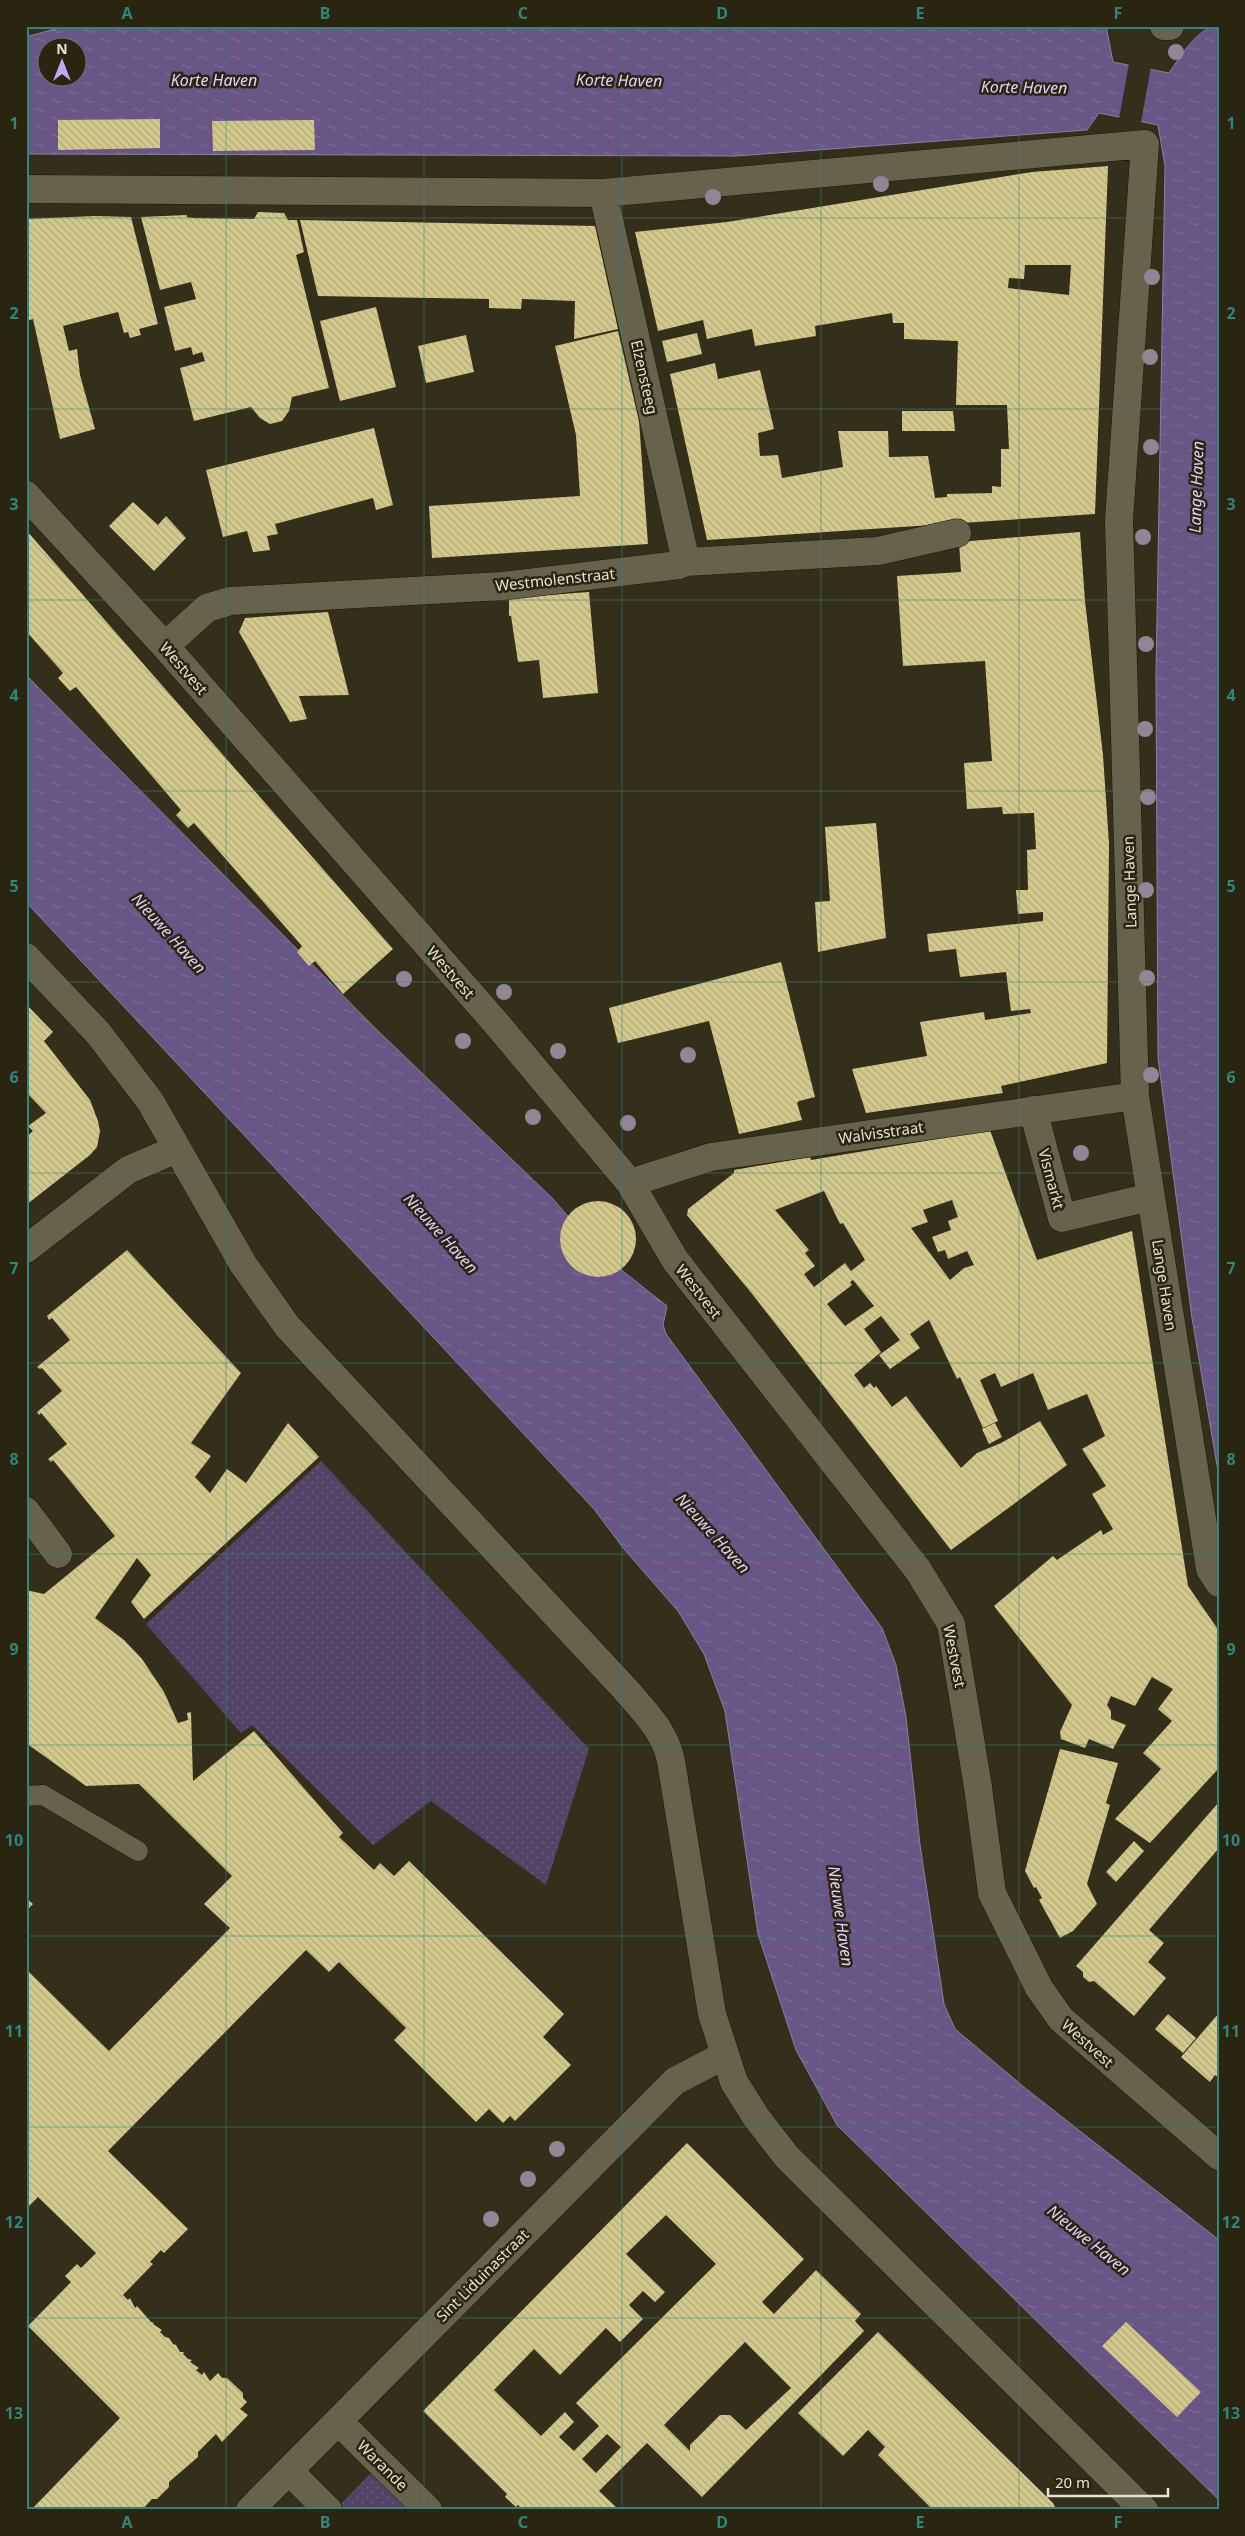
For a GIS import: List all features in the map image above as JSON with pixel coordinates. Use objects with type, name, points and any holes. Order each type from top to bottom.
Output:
[{"type":"street","name":"Lange Haven","points":[[603,193],[1145,144],[1119,520],[1135,1096],[1210,1569],[1219,1583]]},
{"type":"street","points":[[26,190],[603,193]]},
{"type":"street","name":"Elzensteeg","points":[[603,193],[686,562]]},
{"type":"street","name":"Westvest","points":[[26,495],[164,646],[496,1023],[630,1183],[675,1260],[918,1570],[951,1624],[978,1787],[992,1893],[1039,1988],[1061,2019],[1219,2156]]},
{"type":"street","name":"Westmolenstraat","points":[[164,646],[207,608],[230,601],[502,586],[679,565],[686,562],[878,551],[958,533]]},
{"type":"street","points":[[26,957],[98,1033],[150,1101],[243,1264],[287,1326],[625,1689],[660,1731],[668,1746],[671,1761],[712,2014],[734,2082],[756,2117],[787,2157],[1144,2510]]},
{"type":"street","name":"Walvisstraat","points":[[630,1183],[711,1156],[1135,1096]]},
{"type":"street","name":"Vismarkt","points":[[1033,1110],[1062,1218],[1150,1197]]},
{"type":"street","points":[[26,1249],[128,1170],[177,1148]]},
{"type":"street","points":[[26,1511],[58,1554]]},
{"type":"street","name":"Sint Liduinastraat","points":[[250,2510],[675,2081],[725,2056]]},
{"type":"street","name":"Warande","points":[[338,2421],[428,2510]]},
{"type":"street","points":[[289,2471],[328,2510]]},
{"type":"lane","points":[[26,1796],[43,1795],[138,1850]]},
{"type":"shaded area","points":[[321,1461],[589,1749],[546,1885],[431,1801],[373,1845],[252,1725],[241,1733],[146,1624]]},
{"type":"shaded area","points":[[372,2472],[411,2510],[346,2510],[341,2504]]},
{"type":"water","name":"Korte Haven","points":[[65,26],[1106,26],[1113,62],[1169,73],[1184,51],[1197,37],[1211,27],[1219,26],[1219,1477],[1192,1318],[1158,1058],[1156,674],[1165,166],[1158,125],[1099,113],[1087,130],[736,156],[26,154],[26,37]]},
{"type":"water","name":"Nieuwe Haven","points":[[26,675],[376,1029],[552,1198],[601,1254],[667,1306],[663,1325],[666,1334],[882,1628],[896,1665],[906,1717],[920,1845],[944,2004],[955,2029],[1025,2088],[1219,2240],[1219,2500],[837,2125],[796,2050],[758,1934],[725,1711],[704,1654],[678,1611],[624,1549],[594,1509],[26,902]]},
{"type":"pier","points":[[1129,63],[1151,67],[1141,122],[1119,119]]},
{"type":"building","points":[[160,119],[160,148],[58,150],[58,120]]},
{"type":"building","points":[[314,120],[315,150],[213,151],[212,121]]},
{"type":"building","points":[[1108,166],[1095,514],[707,540],[670,374],[715,363],[718,379],[760,370],[774,429],[758,433],[760,456],[778,455],[782,478],[843,467],[838,431],[888,431],[889,457],[928,456],[935,498],[947,497],[947,494],[992,493],[992,486],[1001,487],[1001,449],[1009,449],[1007,405],[956,405],[958,341],[904,339],[904,323],[893,323],[892,313],[815,326],[816,336],[755,346],[752,329],[707,339],[703,320],[658,331],[635,232],[727,222],[1032,172]],"holes":[[[1025,265],[1071,265],[1069,295],[1008,288],[1009,278],[1024,279]]]},
{"type":"building","points":[[258,212],[284,213],[288,220],[297,220],[304,252],[296,255],[329,388],[292,397],[289,411],[282,421],[270,424],[260,418],[251,407],[194,421],[180,368],[205,361],[202,352],[193,355],[191,347],[175,351],[164,307],[196,299],[191,282],[160,290],[141,217],[187,215],[187,217],[193,218],[254,219]]},
{"type":"building","points":[[95,216],[131,217],[158,324],[139,329],[141,335],[130,338],[128,332],[124,333],[118,312],[63,326],[69,351],[77,349],[80,375],[95,429],[60,439],[33,319],[26,321],[26,219]]},
{"type":"building","points":[[300,220],[595,226],[618,329],[574,339],[575,301],[522,299],[521,309],[489,308],[489,299],[318,296]]},
{"type":"building","points":[[376,307],[396,387],[340,401],[320,321]]},
{"type":"building","points":[[618,331],[639,421],[648,544],[432,558],[429,506],[580,496],[576,435],[555,346]]},
{"type":"building","points":[[697,333],[702,354],[667,362],[662,341]]},
{"type":"building","points":[[466,335],[474,372],[426,383],[418,346]]},
{"type":"building","points":[[902,411],[953,411],[955,431],[902,431]]},
{"type":"building","points":[[374,428],[393,505],[376,510],[373,498],[275,524],[278,534],[267,536],[270,550],[253,552],[247,531],[223,537],[206,470]]},
{"type":"building","points":[[133,502],[158,525],[166,516],[186,538],[154,571],[109,526]]},
{"type":"building","points":[[26,530],[393,949],[343,994],[315,961],[309,966],[297,952],[302,946],[194,823],[188,828],[176,815],[181,810],[76,687],[70,691],[58,678],[63,673],[26,631]]},
{"type":"building","points":[[1080,532],[1085,601],[1103,755],[1109,844],[1107,1063],[1001,1086],[1003,1093],[866,1113],[852,1069],[927,1056],[920,1022],[984,1012],[985,1020],[1031,1013],[1030,1009],[1011,1011],[1006,972],[960,977],[956,949],[929,952],[927,934],[1043,921],[1043,912],[1018,914],[1016,890],[1028,890],[1027,850],[1036,849],[1034,813],[1003,814],[1002,807],[967,809],[964,763],[992,761],[985,661],[903,666],[897,576],[961,572],[959,542]]},
{"type":"building","points":[[589,592],[598,693],[543,698],[539,660],[518,662],[511,616],[509,616],[509,598]]},
{"type":"building","points":[[328,612],[349,695],[299,696],[307,719],[290,722],[239,632],[245,618]]},
{"type":"building","points":[[876,823],[886,938],[818,952],[815,902],[830,901],[825,827]]},
{"type":"building","points":[[781,962],[815,1097],[797,1103],[802,1120],[739,1134],[709,1021],[618,1043],[609,1008]]},
{"type":"building","points":[[26,1004],[53,1032],[44,1041],[90,1100],[100,1131],[97,1147],[90,1155],[26,1205],[26,1137],[33,1131],[28,1126],[46,1113],[26,1092]]},
{"type":"building","points":[[990,1130],[1037,1260],[1132,1231],[1188,1586],[1219,1631],[1219,1768],[1150,1843],[1115,1819],[1161,1769],[1143,1753],[1172,1721],[1158,1709],[1173,1689],[1152,1677],[1135,1706],[1111,1696],[1107,1705],[1111,1711],[1111,1719],[1126,1725],[1113,1749],[1089,1739],[1085,1748],[1061,1739],[1060,1732],[1072,1705],[994,1606],[1053,1556],[1057,1560],[1101,1530],[1103,1535],[1113,1529],[1092,1494],[1106,1486],[1082,1449],[1105,1436],[1087,1394],[1048,1410],[1033,1373],[1001,1387],[995,1373],[980,1380],[998,1421],[983,1428],[960,1377],[957,1379],[929,1320],[910,1334],[920,1348],[890,1369],[879,1355],[900,1340],[881,1316],[864,1329],[881,1352],[854,1375],[864,1388],[870,1383],[874,1388],[876,1386],[892,1407],[906,1396],[961,1468],[977,1453],[1001,1443],[1040,1421],[1067,1465],[951,1550],[753,1295],[687,1215],[688,1209],[734,1173],[734,1170],[810,1157],[811,1160]],"holes":[[[824,1191],[840,1224],[843,1223],[865,1260],[851,1271],[845,1263],[814,1287],[804,1274],[815,1266],[805,1253],[809,1250],[775,1210]],[[952,1200],[958,1217],[948,1221],[951,1230],[932,1237],[938,1252],[945,1250],[948,1259],[967,1251],[974,1265],[964,1268],[950,1280],[911,1228],[928,1222],[923,1210]],[[853,1280],[874,1306],[845,1326],[827,1304],[852,1285],[850,1282]]]},
{"type":"building","points":[[591,1201],[605,1201],[619,1207],[630,1218],[636,1232],[633,1254],[625,1266],[605,1277],[591,1277],[577,1271],[566,1260],[560,1246],[560,1232],[566,1218],[577,1207]]},
{"type":"building","points":[[127,1250],[241,1373],[191,1443],[211,1456],[195,1477],[210,1493],[227,1469],[246,1483],[288,1423],[319,1457],[144,1619],[131,1602],[151,1575],[137,1558],[95,1618],[124,1640],[142,1659],[164,1692],[178,1723],[188,1720],[187,1713],[191,1712],[193,1781],[254,1731],[343,1833],[339,1837],[374,1870],[380,1863],[394,1876],[409,1861],[564,2014],[543,2037],[571,2065],[515,2121],[510,2116],[503,2123],[489,2109],[476,2122],[394,2040],[406,2028],[339,1962],[329,1972],[306,1950],[108,2151],[188,2229],[164,2253],[161,2250],[150,2262],[153,2264],[123,2295],[128,2300],[130,2298],[135,2308],[137,2306],[153,2324],[162,2330],[160,2332],[176,2345],[180,2352],[184,2352],[183,2354],[188,2359],[192,2360],[190,2362],[199,2368],[196,2370],[202,2375],[204,2372],[210,2381],[218,2373],[222,2378],[227,2378],[243,2393],[243,2398],[247,2402],[240,2409],[248,2415],[222,2442],[216,2434],[198,2452],[198,2457],[169,2482],[169,2487],[157,2499],[152,2499],[142,2510],[31,2510],[120,2418],[28,2326],[71,2282],[65,2276],[77,2264],[81,2268],[96,2253],[38,2197],[26,2209],[26,1969],[109,2051],[230,1928],[204,1904],[232,1876],[139,1784],[86,1786],[26,1743],[26,1590],[44,1594],[115,1536],[53,1460],[51,1462],[48,1459],[67,1444],[41,1413],[39,1415],[37,1412],[62,1391],[42,1368],[37,1367],[70,1340],[52,1318],[49,1320],[47,1316]]},
{"type":"building","points":[[995,1423],[1002,1437],[989,1444],[982,1429]]},
{"type":"building","points":[[1060,1749],[1118,1763],[1106,1803],[1110,1805],[1087,1884],[1097,1904],[1073,1931],[1060,1938],[1039,1900],[1042,1898],[1025,1871]]},
{"type":"building","points":[[1219,1802],[1219,1848],[1149,1930],[1164,1943],[1148,1962],[1166,1978],[1134,2016],[1094,1981],[1089,1982],[1083,1977],[1083,1972],[1076,1966]]},
{"type":"building","points":[[1134,1841],[1144,1851],[1116,1882],[1106,1872]]},
{"type":"building","points":[[26,1898],[33,1904],[26,1911]]},
{"type":"building","points":[[1219,2013],[1219,2078],[1215,2075],[1210,2082],[1181,2057]]},
{"type":"building","points":[[1168,2014],[1196,2038],[1183,2053],[1155,2029]]},
{"type":"building","points":[[687,2143],[804,2259],[762,2302],[774,2314],[816,2270],[861,2314],[855,2321],[864,2331],[702,2497],[647,2443],[599,2491],[619,2510],[523,2510],[518,2505],[516,2507],[505,2497],[507,2494],[423,2411]],"holes":[[[666,2215],[716,2264],[576,2403],[599,2426],[574,2451],[559,2437],[574,2422],[565,2412],[541,2436],[494,2390],[534,2349],[560,2375],[606,2328],[620,2342],[643,2319],[629,2305],[643,2291],[655,2302],[665,2292],[626,2254]],[[745,2342],[791,2388],[746,2430],[730,2415],[720,2415],[690,2445],[690,2451],[664,2425]],[[607,2434],[621,2447],[596,2473],[582,2459]]]},
{"type":"building","points":[[1126,2322],[1201,2392],[1177,2417],[1102,2346]]},
{"type":"building","points":[[878,2332],[1053,2503],[1055,2507],[1052,2510],[933,2510],[878,2455],[885,2447],[868,2430],[843,2456],[798,2413]]}]
